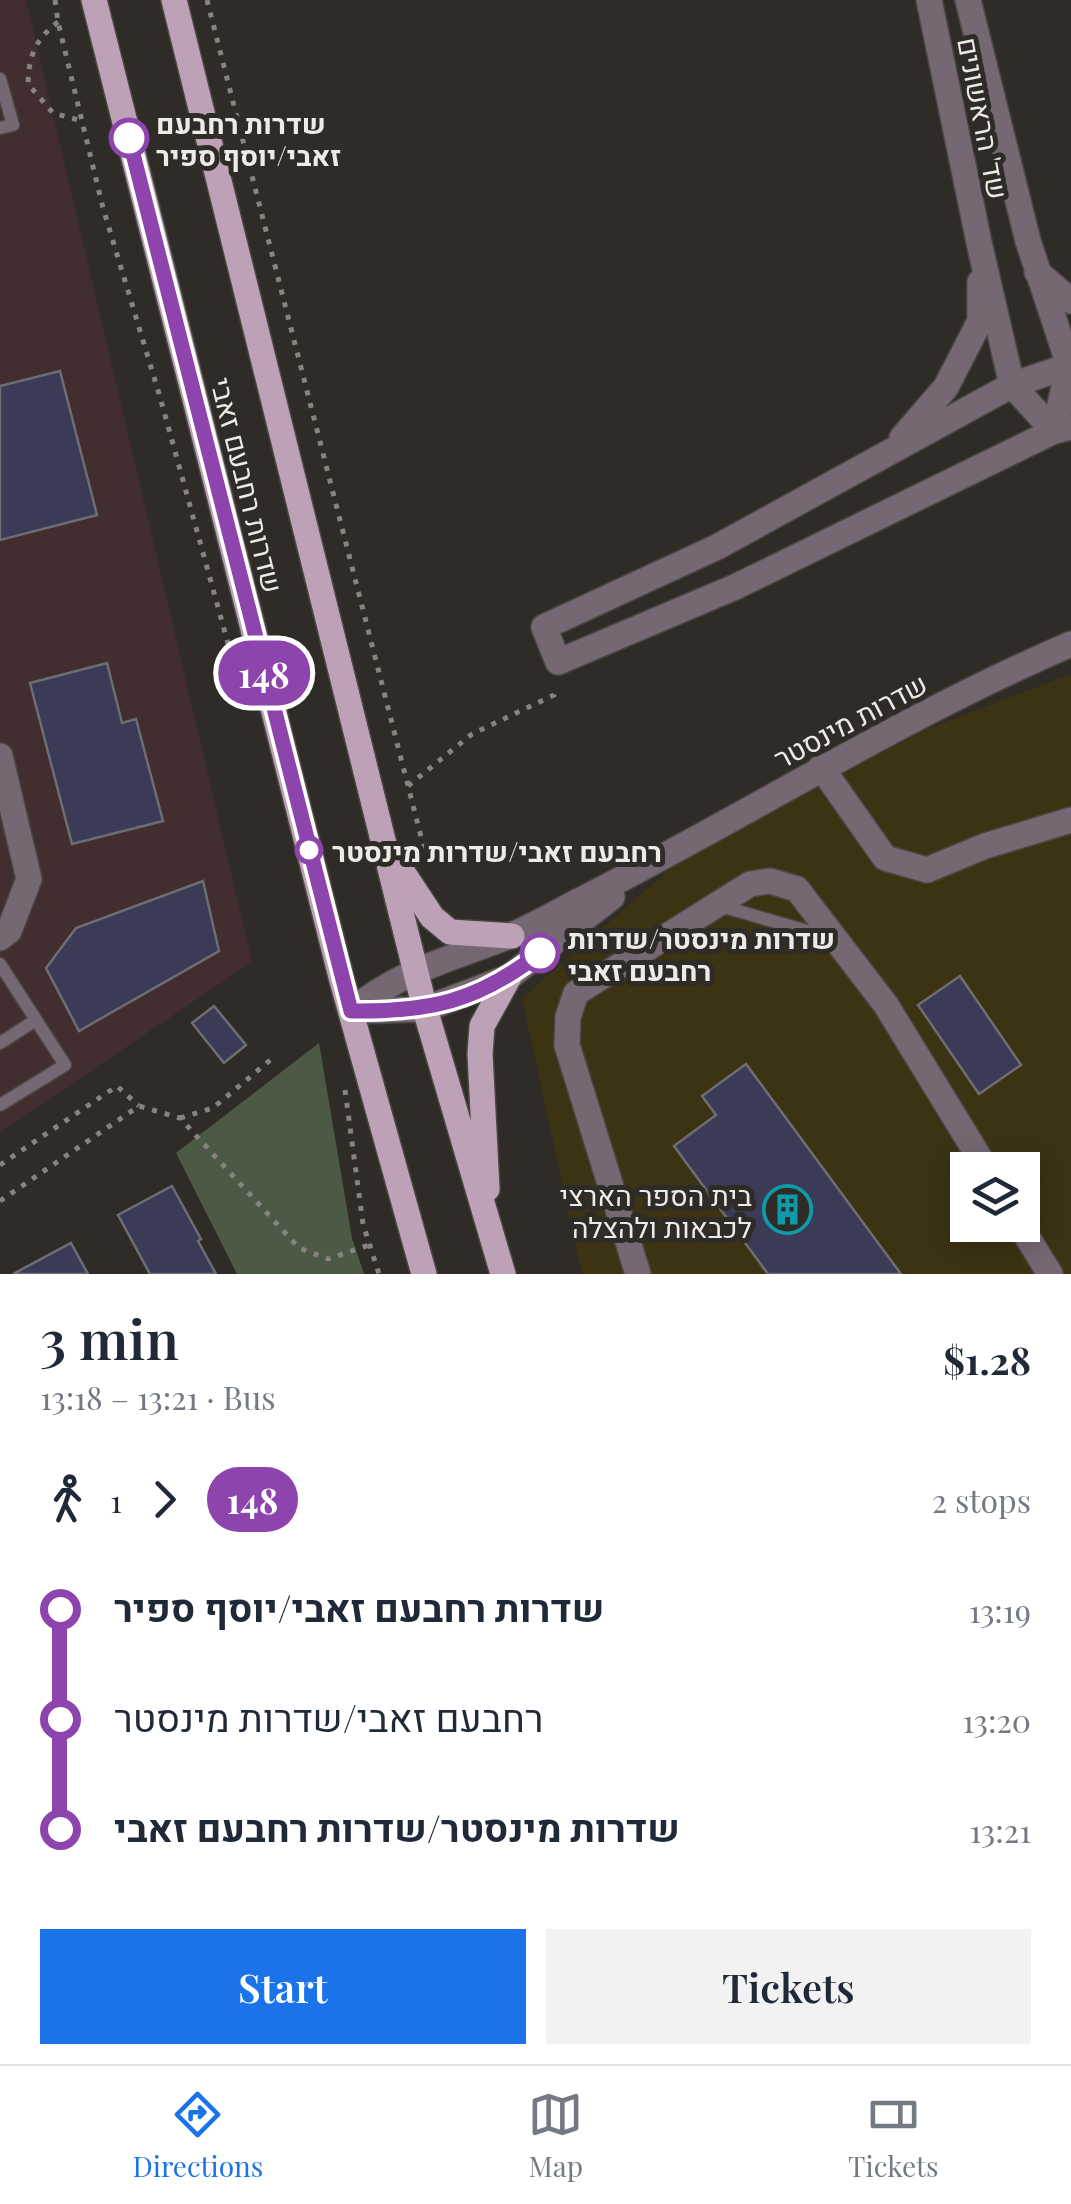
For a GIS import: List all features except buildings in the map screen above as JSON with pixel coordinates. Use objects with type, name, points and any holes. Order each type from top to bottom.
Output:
[{"type":"main road","name":"שדרות רחבעם זאבי","points":[[174,0],[425,1010],[503,1274]]},
{"type":"main road","name":"שדרות רחבעם זאבי","points":[[93,3],[351,1011],[424,1274]]},
{"type":"main road","points":[[387,848],[432,917],[450,932],[512,936]]},
{"type":"main road","points":[[490,1234],[480,1054],[482,1026],[509,976]]},
{"type":"street","name":"שד' הראשונים","points":[[929,0],[1012,385]]},
{"type":"street","name":"שד' הראשונים","points":[[968,0],[1037,272],[1070,365]]},
{"type":"street","name":"שד' הראשונים","points":[[888,453],[946,387],[980,321],[980,248]]},
{"type":"street","points":[[1037,272],[1071,301]]},
{"type":"street","points":[[1070,365],[1063,429],[734,587],[558,662],[544,627],[716,547],[1012,385],[1070,365]]},
{"type":"street","points":[[1012,385],[1063,429]]},
{"type":"street","name":"שדרות מינסטר","points":[[351,1011],[415,969],[512,936],[662,858],[821,767],[997,676],[1071,644]]},
{"type":"street","points":[[0,756],[29,879],[9,931],[0,938]]},
{"type":"street","points":[[821,767],[885,858],[928,870],[985,846],[1071,820]]},
{"type":"street","name":"שדרות מינסטר","points":[[351,1011],[425,1010],[509,976],[662,858]]},
{"type":"street","points":[[638,1274],[567,1045],[568,1017],[576,992],[750,884],[770,881],[797,890],[886,1005],[975,1152]]},
{"type":"street","points":[[1030,1242],[1050,1274]]},
{"type":"lane","points":[[0,78],[13,125],[0,128]]},
{"type":"lane","points":[[717,905],[835,939]]},
{"type":"lane","points":[[0,964],[65,1065],[0,1105]]},
{"type":"lane","points":[[0,1043],[36,1020]]},
{"type":"path","points":[[56,0],[103,208],[160,396],[243,699]]},
{"type":"path","points":[[207,0],[428,866]]},
{"type":"path","points":[[58,22],[36,42],[29,60],[28,84],[54,112],[82,120]]},
{"type":"path","points":[[408,786],[472,734],[554,695],[558,662]]},
{"type":"path","points":[[180,1118],[213,1108],[275,1056]]},
{"type":"path","points":[[343,1075],[362,1224],[379,1274]]},
{"type":"path","points":[[0,1166],[117,1086],[139,1106],[180,1118],[299,1248],[328,1259],[369,1245]]},
{"type":"path","points":[[0,1201],[139,1106]]},
{"type":"shaded area","points":[[0,0],[26,0],[252,962],[0,1132]]},
{"type":"green space","points":[[319,1043],[352,1238],[364,1274],[237,1274],[176,1153]]},
{"type":"sand","points":[[1071,674],[1071,1274],[582,1274],[522,998],[684,857],[925,730]]},
{"type":"bus line","name":"148","points":[[129,138],[351,1011],[425,1010],[509,976],[540,953]]},
{"type":"place","name":"שדרות רחבעם זאבי/יוסף ספיר","points":[[129,138]]},
{"type":"place","name":"רחבעם זאבי/שדרות מינסטר","points":[[309,850]]},
{"type":"place","name":"שדרות מינסטר/שדרות רחבעם זאבי","points":[[540,953]]},
{"type":"place","name":"בית הספר הארצי לכבאות ולהצלה","points":[[787,1210]]}]
